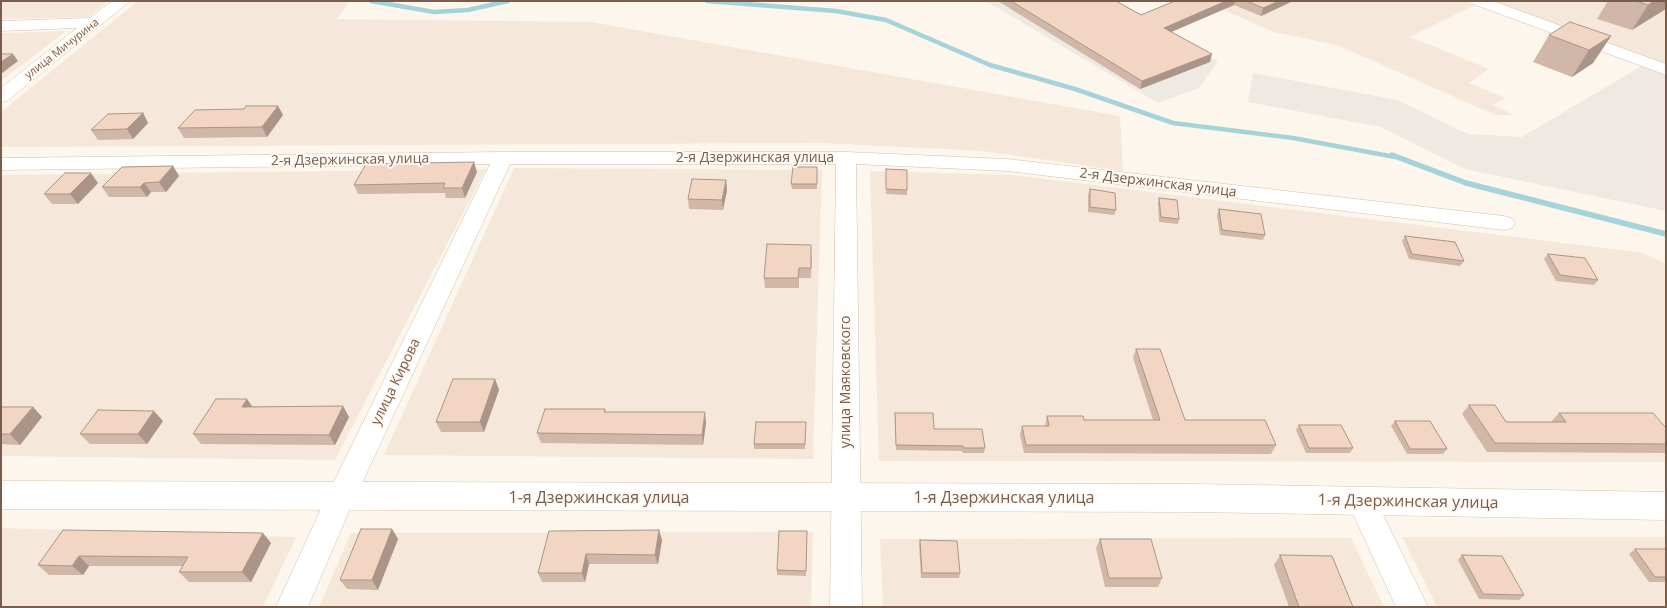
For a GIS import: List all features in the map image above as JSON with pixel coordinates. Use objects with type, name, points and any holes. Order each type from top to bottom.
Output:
[{"type":"street","name":"улица Мичурина","points":[[1,97],[122,1]]},
{"type":"street","points":[[1478,1],[1666,70]]},
{"type":"street","points":[[1,26],[95,23]]},
{"type":"street","name":"2-я Дзержинская улица","points":[[1,164],[503,158],[846,158],[1007,165],[1504,223]]},
{"type":"street","name":"улица Кирова","points":[[292,607],[341,497],[503,158]]},
{"type":"street","name":"улица Маяковского","points":[[846,158],[846,607]]},
{"type":"street","name":"1-я Дзержинская улица","points":[[1,495],[846,499],[1194,498],[1666,506]]},
{"type":"street","points":[[1362,501],[1412,607]]},
{"type":"shaded area","points":[[1,1],[108,1],[89,17],[1,19]]},
{"type":"shaded area","points":[[138,1],[350,1],[337,19],[591,22],[1120,116],[1123,171],[983,151],[821,143],[1,147],[1,112]]},
{"type":"shaded area","points":[[986,1],[1105,1],[1218,61],[1199,88],[1158,103]]},
{"type":"shaded area","points":[[1203,1],[1465,1],[1475,5],[1410,37],[1489,69],[1469,83],[1505,98],[1492,105],[1515,115],[1495,115],[1337,45],[1274,32]]},
{"type":"shaded area","points":[[1488,1],[1666,1],[1666,66]]},
{"type":"shaded area","points":[[66,31],[1,81],[1,33]]},
{"type":"shaded area","points":[[1643,65],[1666,73],[1666,211],[1465,169],[1381,127],[1248,102],[1253,73],[1397,100],[1468,134],[1522,137]]},
{"type":"shaded area","points":[[514,168],[822,170],[813,459],[384,455]]},
{"type":"shaded area","points":[[486,169],[335,460],[1,456],[1,175]]},
{"type":"shaded area","points":[[870,171],[1013,175],[1644,253],[1666,264],[1666,462],[879,461]]},
{"type":"shaded area","points":[[1,528],[296,537],[263,607],[1,607]]},
{"type":"shaded area","points":[[813,532],[811,607],[319,607],[351,533]]},
{"type":"shaded area","points":[[1402,537],[1666,537],[1666,607],[1437,607]]},
{"type":"shaded area","points":[[1351,538],[1384,607],[883,607],[880,539]]},
{"type":"building","points":[[1011,1],[1116,1],[1141,15],[1175,1],[1226,1],[1164,28],[1212,54],[1142,81]]},
{"type":"building","points":[[1247,1],[1279,1],[1263,8]]},
{"type":"building","points":[[1636,1],[1654,1],[1648,5]]},
{"type":"building","points":[[1570,22],[1611,36],[1589,50],[1549,35]]},
{"type":"building","points":[[1,54],[13,54],[1,62]]},
{"type":"building","points":[[246,106],[278,106],[262,127],[178,128],[195,110],[244,109]]},
{"type":"building","points":[[143,113],[127,129],[91,130],[108,114]]},
{"type":"building","points":[[474,162],[462,188],[443,188],[445,183],[354,185],[366,164]]},
{"type":"building","points":[[173,166],[159,182],[144,183],[140,187],[102,187],[122,167]]},
{"type":"building","points":[[793,167],[817,167],[817,184],[791,184]]},
{"type":"building","points":[[886,169],[907,170],[907,190],[886,189]]},
{"type":"building","points":[[65,173],[91,173],[70,194],[44,194]]},
{"type":"building","points":[[692,179],[726,180],[722,200],[688,199]]},
{"type":"building","points":[[1090,189],[1115,193],[1116,210],[1090,207]]},
{"type":"building","points":[[1159,198],[1177,200],[1179,219],[1161,217]]},
{"type":"building","points":[[1219,209],[1261,214],[1265,235],[1222,230]]},
{"type":"building","points":[[1405,236],[1455,242],[1464,261],[1412,254]]},
{"type":"building","points":[[767,244],[811,245],[811,268],[799,268],[798,278],[764,278]]},
{"type":"building","points":[[1548,254],[1585,258],[1598,280],[1560,275]]},
{"type":"building","points":[[1136,349],[1160,349],[1185,420],[1265,420],[1276,445],[1026,445],[1022,426],[1049,426],[1047,416],[1083,416],[1084,420],[1160,420]]},
{"type":"building","points":[[453,379],[495,379],[480,422],[436,422]]},
{"type":"building","points":[[216,399],[247,399],[242,407],[343,406],[329,435],[193,434]]},
{"type":"building","points":[[1469,405],[1495,405],[1506,422],[1566,422],[1559,413],[1653,413],[1666,428],[1666,444],[1495,443]]},
{"type":"building","points":[[1,407],[33,407],[10,434],[1,434]]},
{"type":"building","points":[[545,409],[605,409],[604,412],[705,412],[702,435],[537,433]]},
{"type":"building","points":[[98,410],[154,411],[138,434],[80,434]]},
{"type":"building","points":[[895,413],[933,413],[934,429],[982,429],[985,448],[896,445]]},
{"type":"building","points":[[1395,421],[1430,421],[1447,449],[1410,449]]},
{"type":"building","points":[[756,422],[806,422],[805,444],[754,444]]},
{"type":"building","points":[[1299,425],[1341,425],[1353,448],[1309,448]]},
{"type":"building","points":[[361,529],[392,529],[372,580],[340,580]]},
{"type":"building","points":[[63,530],[263,533],[242,572],[179,572],[188,557],[79,556],[72,566],[38,565]]},
{"type":"building","points":[[659,530],[655,555],[586,554],[582,573],[538,573],[549,531]]},
{"type":"building","points":[[779,531],[807,531],[806,571],[777,570]]},
{"type":"building","points":[[1100,539],[1151,539],[1162,578],[1109,578]]},
{"type":"building","points":[[920,540],[957,541],[960,573],[922,573]]},
{"type":"building","points":[[1635,549],[1666,549],[1666,577],[1655,577]]},
{"type":"building","points":[[1280,555],[1332,556],[1353,607],[1299,607]]},
{"type":"building","points":[[1462,555],[1502,556],[1524,595],[1483,594]]},
{"type":"waterway","points":[[371,1],[434,12],[468,10],[508,1]]},
{"type":"waterway","points":[[707,1],[836,11],[886,20],[990,65],[1075,89],[1173,123],[1293,138],[1395,157]]},
{"type":"waterway","points":[[1392,155],[1466,183],[1666,234]]}]
